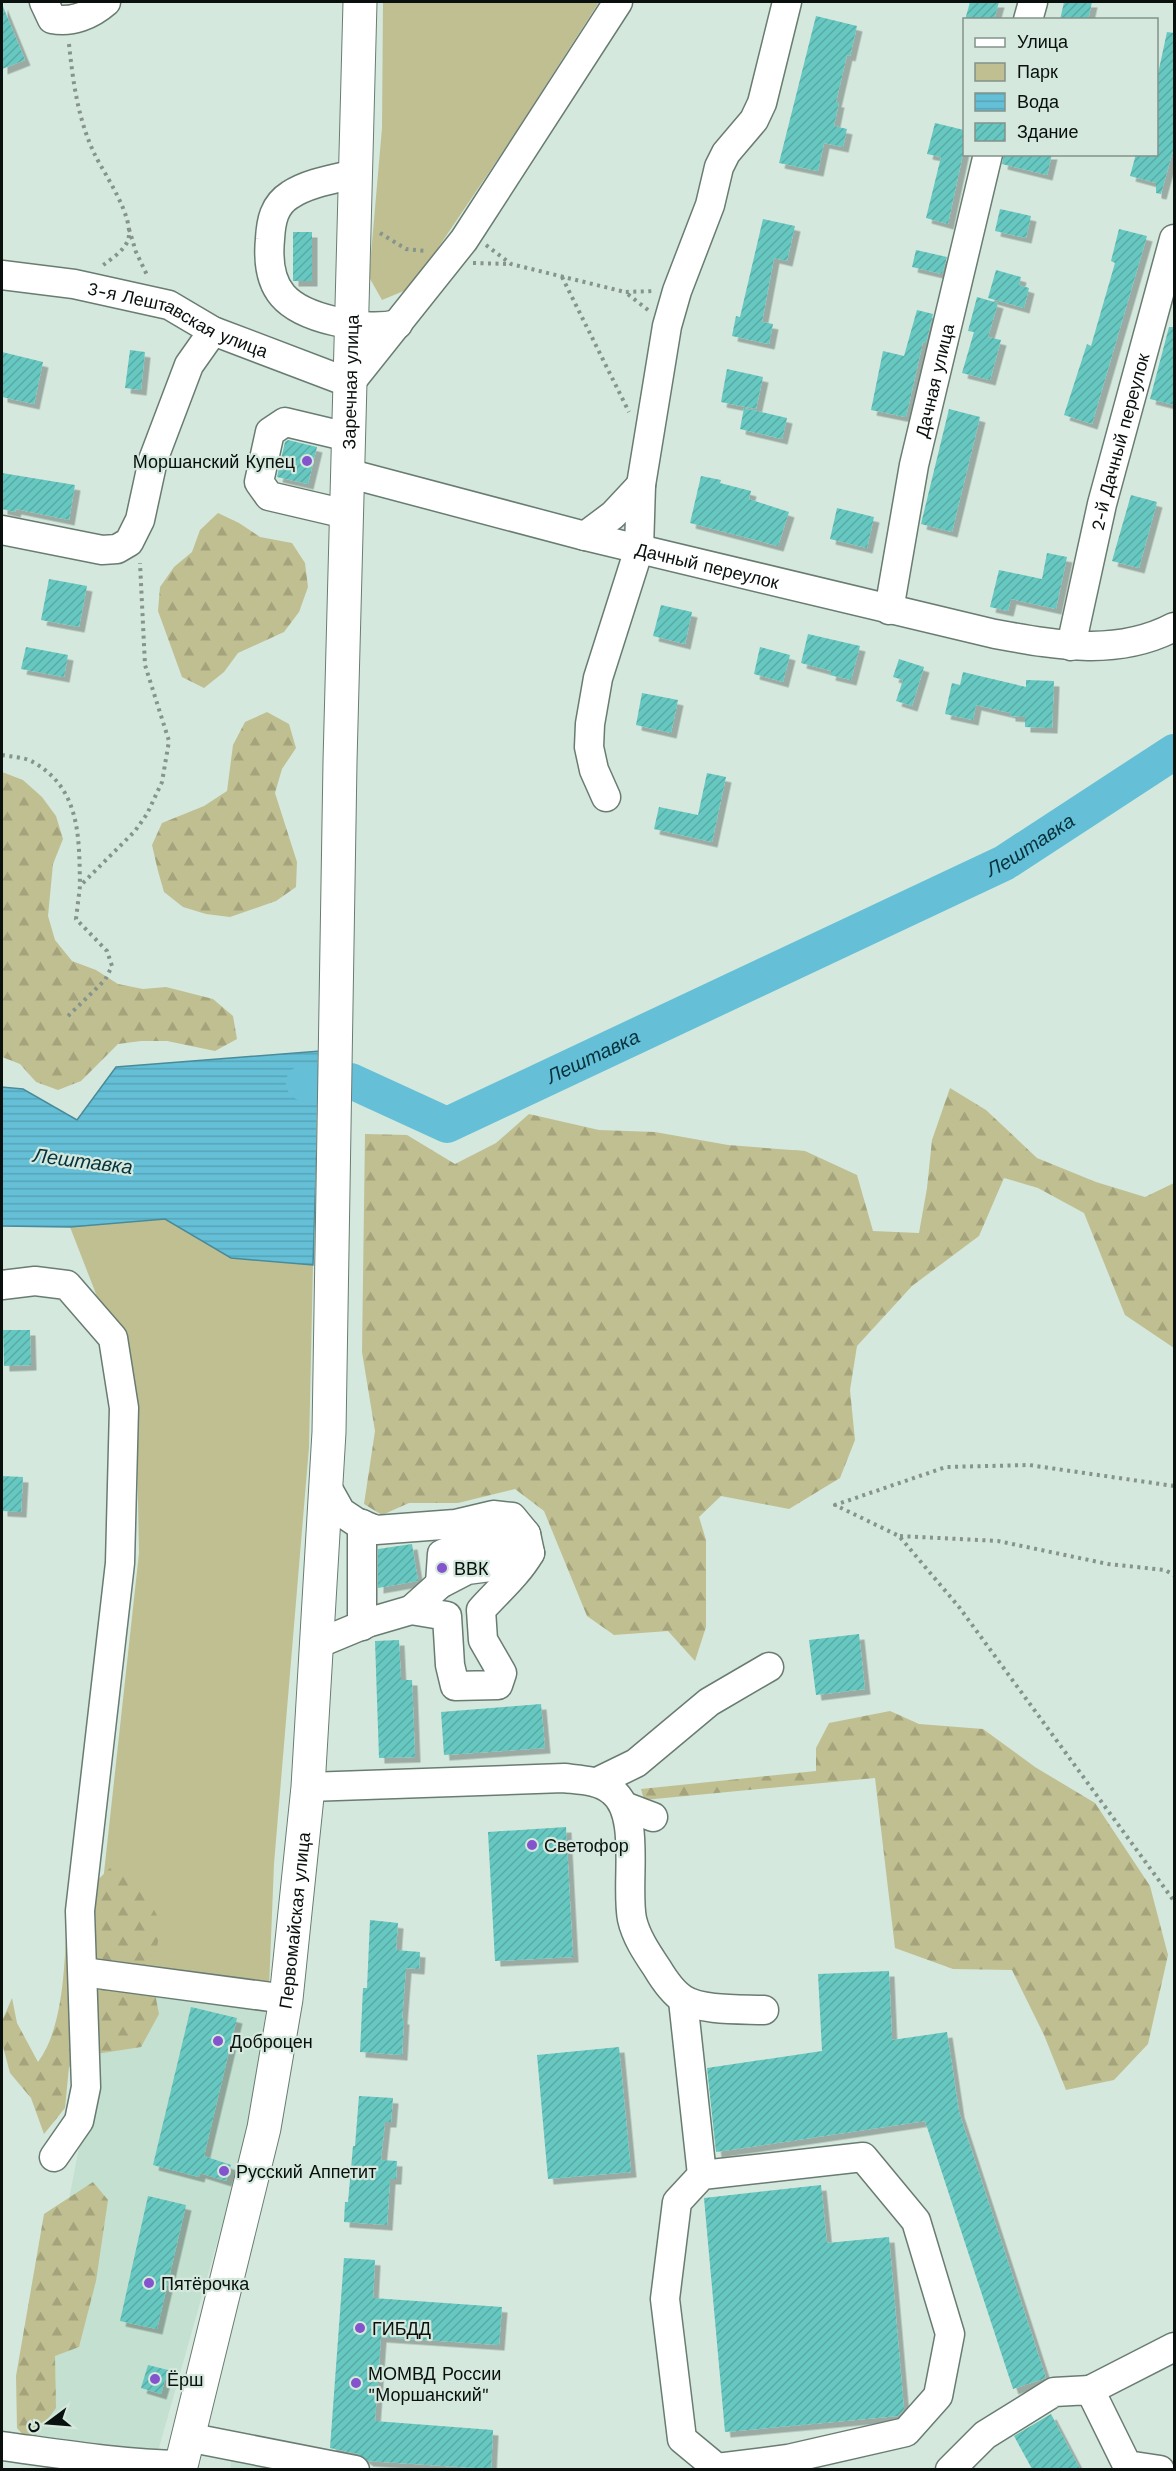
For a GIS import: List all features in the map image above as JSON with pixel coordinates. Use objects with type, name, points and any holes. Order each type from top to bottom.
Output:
[{"type":"main road","points":[[355,174],[360,2]]},
{"type":"main road","name":"Заречная улица","points":[[329,1432],[340,762],[355,174]]},
{"type":"main road","name":"Первомайская улица","points":[[182,2457],[264,2128],[286,1999],[308,1787],[329,1432]]},
{"type":"street","points":[[44,2],[52,19],[66,22],[94,12],[106,2]]},
{"type":"street","points":[[350,383],[470,233],[618,2]]},
{"type":"street","points":[[606,797],[592,758],[590,724],[598,678],[639,549],[641,485],[667,326],[677,291],[710,205],[719,167],[726,153],[754,120],[762,103],[787,2]]},
{"type":"street","points":[[1029,18],[1033,2]]},
{"type":"street","name":"Дачная улица","points":[[889,610],[914,465],[988,156]]},
{"type":"street","points":[[355,174],[304,188],[289,196],[278,206],[271,221],[269,249],[275,282],[282,296],[294,308],[310,315],[351,325],[375,327],[398,324]]},
{"type":"street","name":"2-й Дачный переулок","points":[[1071,646],[1102,504],[1174,239]]},
{"type":"street","name":"3-я Лештавская улица","points":[[2,275],[74,284],[169,305],[213,331],[350,383]]},
{"type":"street","points":[[2,531],[102,550],[117,549],[129,542],[140,520],[153,460],[189,365],[213,331]]},
{"type":"street","points":[[346,514],[269,496],[259,482],[270,432],[285,422],[348,437]]},
{"type":"street","name":"Дачный переулок","points":[[347,473],[585,536],[995,634],[1071,646],[1122,645],[1158,635],[1174,627]]},
{"type":"street","points":[[585,536],[613,515],[641,485]]},
{"type":"street","points":[[2,1285],[35,1281],[67,1285],[113,1338],[124,1408],[120,1563],[80,1911],[86,2087],[79,2121],[54,2157]]},
{"type":"street","points":[[327,1487],[341,1512],[376,1530],[455,1524],[493,1515],[512,1517],[528,1543],[520,1570],[481,1610],[447,1616],[411,1610]]},
{"type":"street","points":[[362,1524],[362,1626]]},
{"type":"street","points":[[317,1644],[411,1610],[440,1584],[467,1570],[490,1567],[528,1543]]},
{"type":"street","points":[[447,1616],[450,1665],[454,1686],[498,1685],[501,1673],[483,1640],[481,1610]]},
{"type":"street","points":[[597,1782],[636,1763],[709,1702],[769,1667]]},
{"type":"street","points":[[308,1787],[564,1778],[597,1782],[613,1792],[624,1806],[630,1829],[629,1894],[632,1921],[641,1944],[665,1980],[684,2000],[709,2007],[764,2010]]},
{"type":"street","points":[[624,1806],[653,1817]]},
{"type":"street","points":[[83,1972],[286,1999]]},
{"type":"street","points":[[684,2000],[702,2175],[677,2202],[664,2299],[682,2439],[717,2468],[788,2459],[906,2432],[938,2396],[950,2334],[916,2221],[862,2157],[702,2175]]},
{"type":"street","points":[[950,2469],[986,2435],[1054,2392],[1090,2390],[1174,2347]]},
{"type":"street","points":[[1090,2390],[1127,2465],[1160,2469]]},
{"type":"street","points":[[2,2446],[135,2466],[182,2457],[355,2469]]},
{"type":"path","points":[[66,22],[76,101],[94,152],[117,196],[136,252],[152,285],[169,305]]},
{"type":"path","points":[[74,284],[99,269],[117,254],[128,240],[127,223]]},
{"type":"path","points":[[377,231],[406,249],[430,251]]},
{"type":"path","points":[[470,233],[511,264]]},
{"type":"path","points":[[468,261],[477,265],[511,264],[625,292]]},
{"type":"path","points":[[562,278],[647,448]]},
{"type":"path","points":[[80,886],[135,831],[147,814],[162,782],[169,741],[145,665],[140,594],[140,520]]},
{"type":"path","points":[[2,755],[32,761],[64,787],[79,835],[80,886],[76,919],[107,951],[112,966],[105,980],[68,1016]]},
{"type":"path","points":[[1174,1486],[1029,1465],[945,1467],[835,1506],[899,1536],[998,1541],[1108,1564],[1165,1570],[1174,1575]]},
{"type":"path","points":[[899,1536],[959,1607],[1174,1901]]},
{"type":"shaded area","points":[[94,1964],[269,1988],[250,2126],[153,2469],[23,2439],[90,2090]]},
{"type":"shaded area","points":[[232,2456],[344,2470],[230,2470]]},
{"type":"green space","points":[[383,2],[599,2],[508,144],[411,288],[382,300],[369,277],[382,128]]},
{"type":"green space","points":[[218,513],[260,537],[292,543],[305,563],[308,587],[299,612],[284,632],[238,653],[224,672],[204,688],[182,677],[158,611],[160,587],[174,567],[192,552],[200,530]]},
{"type":"green space","points":[[267,712],[289,724],[296,748],[282,769],[275,793],[297,862],[296,887],[276,901],[230,917],[206,914],[183,907],[164,892],[152,845],[162,823],[204,806],[227,791],[233,745],[245,722]]},
{"type":"green space","points":[[2,772],[23,780],[42,797],[56,816],[63,839],[53,864],[48,916],[55,940],[72,961],[96,970],[118,984],[143,989],[166,987],[213,999],[233,1016],[237,1039],[215,1051],[167,1041],[118,1044],[81,1081],[58,1090],[36,1082],[20,1064],[2,1057]]},
{"type":"green space","points":[[950,1088],[986,1110],[1037,1158],[1096,1182],[1145,1197],[1174,1183],[1174,1348],[1125,1315],[1084,1213],[1038,1188],[1004,1178],[979,1236],[912,1286],[857,1346],[850,1390],[855,1440],[840,1478],[789,1509],[721,1496],[699,1517],[706,1540],[706,1627],[695,1661],[668,1631],[614,1635],[587,1616],[544,1511],[515,1489],[458,1503],[409,1503],[382,1515],[364,1504],[375,1431],[362,1352],[365,1134],[407,1135],[455,1164],[496,1143],[529,1114],[599,1130],[655,1132],[728,1145],[805,1151],[857,1175],[873,1231],[919,1233],[932,1140]]},
{"type":"green space","points":[[165,1219],[231,1258],[313,1265],[309,1447],[274,1864],[269,1988],[94,1964],[139,1553],[136,1397],[70,1227]]},
{"type":"green space","points":[[890,1711],[919,1724],[983,1729],[1035,1767],[1095,1803],[1150,1886],[1168,1955],[1148,2044],[1114,2080],[1066,2090],[1044,2035],[1012,1970],[953,1969],[895,1948],[875,1778],[644,1800],[641,1789],[816,1771],[816,1748],[829,1723]]},
{"type":"green space","points":[[113,1865],[136,1876],[161,1923],[152,1978],[159,2014],[141,2047],[96,2054],[69,2067],[65,2108],[44,2134],[31,2098],[10,2073],[2,2043],[2,2021],[12,1998],[17,2023],[38,2062],[54,2029],[59,2009],[68,1909]]},
{"type":"green space","points":[[93,2182],[108,2200],[96,2281],[79,2347],[55,2356],[56,2408],[30,2443],[17,2428],[16,2376],[44,2214]]},
{"type":"water","points":[[320,1051],[313,1265],[231,1258],[165,1219],[70,1227],[2,1226],[2,1087],[23,1089],[77,1120],[116,1067]]},
{"type":"pier","points":[[318,1048],[320,1048],[314,1268]]},
{"type":"building","points":[[970,2],[999,2],[995,18],[966,18]]},
{"type":"building","points":[[1064,2],[1092,2],[1088,18],[1060,18]]},
{"type":"building","points":[[2,4],[25,60],[2,69]]},
{"type":"building","points":[[816,16],[857,26],[850,56],[847,55],[836,102],[839,102],[834,126],[847,129],[843,147],[824,143],[818,171],[779,163]]},
{"type":"building","points":[[1167,32],[1174,33],[1174,147],[1161,194],[1156,193],[1156,183],[1130,176],[1135,156],[1158,156],[1158,74]]},
{"type":"building","points":[[935,123],[963,130],[963,154],[948,224],[926,218],[941,157],[927,154]]},
{"type":"building","points":[[1004,156],[1052,156],[1047,175],[1002,164]]},
{"type":"building","points":[[1000,209],[1031,216],[1026,238],[995,231]]},
{"type":"building","points":[[763,219],[795,226],[787,261],[774,258],[762,322],[773,324],[769,344],[732,336],[736,316],[740,317]]},
{"type":"building","points":[[1119,229],[1147,236],[1092,424],[1064,415],[1087,344],[1091,346],[1115,263],[1111,261]]},
{"type":"building","points":[[293,232],[312,232],[312,281],[293,281]]},
{"type":"building","points":[[916,250],[947,257],[942,274],[912,267]]},
{"type":"building","points":[[996,270],[1021,277],[1019,285],[1029,288],[1024,308],[988,298]]},
{"type":"building","points":[[977,297],[998,303],[988,337],[1001,340],[990,380],[962,373],[974,332],[968,331]]},
{"type":"building","points":[[917,310],[933,314],[926,343],[923,342],[906,417],[871,410],[883,351],[904,356]]},
{"type":"building","points":[[1169,327],[1174,327],[1174,405],[1150,399]]},
{"type":"building","points":[[130,350],[145,352],[141,390],[125,388]]},
{"type":"building","points":[[2,352],[43,362],[34,404],[2,397]]},
{"type":"building","points":[[727,369],[763,377],[756,409],[721,402]]},
{"type":"building","points":[[744,408],[787,418],[782,439],[740,429]]},
{"type":"building","points":[[949,409],[980,417],[952,532],[921,524]]},
{"type":"building","points":[[288,440],[317,447],[308,484],[277,477],[285,442]]},
{"type":"building","points":[[2,473],[75,485],[69,520],[16,509],[15,512],[2,509]]},
{"type":"building","points":[[701,476],[721,480],[720,483],[751,491],[749,499],[789,512],[778,546],[690,523]]},
{"type":"building","points":[[1131,495],[1157,502],[1139,568],[1112,561]]},
{"type":"building","points":[[837,508],[874,517],[867,548],[830,539]]},
{"type":"building","points":[[1047,553],[1067,557],[1056,609],[1011,599],[1008,611],[990,607],[999,570],[1042,579]]},
{"type":"building","points":[[49,579],[87,586],[79,627],[41,620]]},
{"type":"building","points":[[661,605],[692,612],[685,644],[653,636]]},
{"type":"building","points":[[808,634],[860,646],[851,680],[830,675],[831,671],[801,663]]},
{"type":"building","points":[[26,647],[68,655],[64,677],[21,669]]},
{"type":"building","points":[[760,647],[790,655],[783,682],[754,674]]},
{"type":"building","points":[[899,659],[924,667],[912,706],[896,701],[903,680],[893,677]]},
{"type":"building","points":[[963,672],[1026,687],[1026,680],[1054,681],[1052,728],[1025,727],[1025,717],[1010,716],[1010,713],[976,705],[973,720],[945,714],[952,683],[960,685]]},
{"type":"building","points":[[642,693],[678,700],[671,733],[636,725]]},
{"type":"building","points":[[707,773],[726,777],[712,842],[654,829],[659,807],[698,815]]},
{"type":"building","points":[[3,1330],[30,1330],[31,1365],[4,1366]]},
{"type":"building","points":[[2,1476],[23,1477],[21,1512],[2,1511]]},
{"type":"building","points":[[412,1544],[418,1581],[378,1588],[378,1549]]},
{"type":"building","points":[[859,1634],[865,1689],[816,1695],[809,1640]]},
{"type":"building","points":[[399,1640],[401,1680],[412,1680],[415,1757],[379,1758],[375,1641]]},
{"type":"building","points":[[541,1704],[545,1748],[444,1755],[441,1712]]},
{"type":"building","points":[[566,1827],[573,1957],[495,1961],[488,1832]]},
{"type":"building","points":[[370,1920],[398,1923],[396,1950],[420,1952],[419,1969],[406,1968],[402,2055],[360,2052],[363,1988],[367,1988]]},
{"type":"building","points":[[889,1971],[892,2040],[947,2032],[959,2112],[1046,2378],[1013,2389],[925,2121],[716,2152],[707,2068],[822,2051],[818,1974]]},
{"type":"building","points":[[191,2007],[237,2018],[204,2156],[231,2165],[226,2181],[200,2173],[199,2177],[153,2165]]},
{"type":"building","points":[[619,2047],[631,2172],[548,2179],[537,2055]]},
{"type":"building","points":[[359,2096],[393,2098],[391,2122],[385,2122],[381,2160],[397,2161],[396,2179],[390,2179],[387,2225],[344,2222],[353,2146],[355,2146]]},
{"type":"building","points":[[821,2185],[827,2243],[889,2237],[904,2409],[898,2416],[725,2432],[704,2198]]},
{"type":"building","points":[[148,2196],[186,2205],[157,2329],[120,2321]]},
{"type":"building","name":"МОМВД России \"Моршанский\"","points":[[344,2258],[375,2260],[373,2298],[502,2307],[499,2345],[381,2337],[375,2421],[493,2430],[491,2469],[368,2461],[358,2454],[330,2448]]},
{"type":"building","name":"Ёрш","points":[[148,2365],[168,2370],[161,2394],[141,2388]]},
{"type":"building","points":[[1051,2414],[1080,2469],[1032,2469],[1014,2436]]},
{"type":"waterway","name":"Лештавка","points":[[304,1083],[351,1081],[447,1125],[1004,863],[1174,752]]},
{"type":"place","name":"Моршанский Купец","points":[[307,461]]},
{"type":"place","name":"ВВК","points":[[442,1568]]},
{"type":"place","name":"Светофор","points":[[532,1845]]},
{"type":"place","name":"Доброцен","points":[[218,2041]]},
{"type":"place","name":"Русский Аппетит","points":[[224,2171]]},
{"type":"place","name":"Пятёрочка","points":[[149,2283]]},
{"type":"place","name":"ГИБДД","points":[[360,2328]]},
{"type":"place","name":"Ёрш","points":[[155,2379]]},
{"type":"place","name":"МОМВД России \"Моршанский\"","points":[[356,2383]]}]
